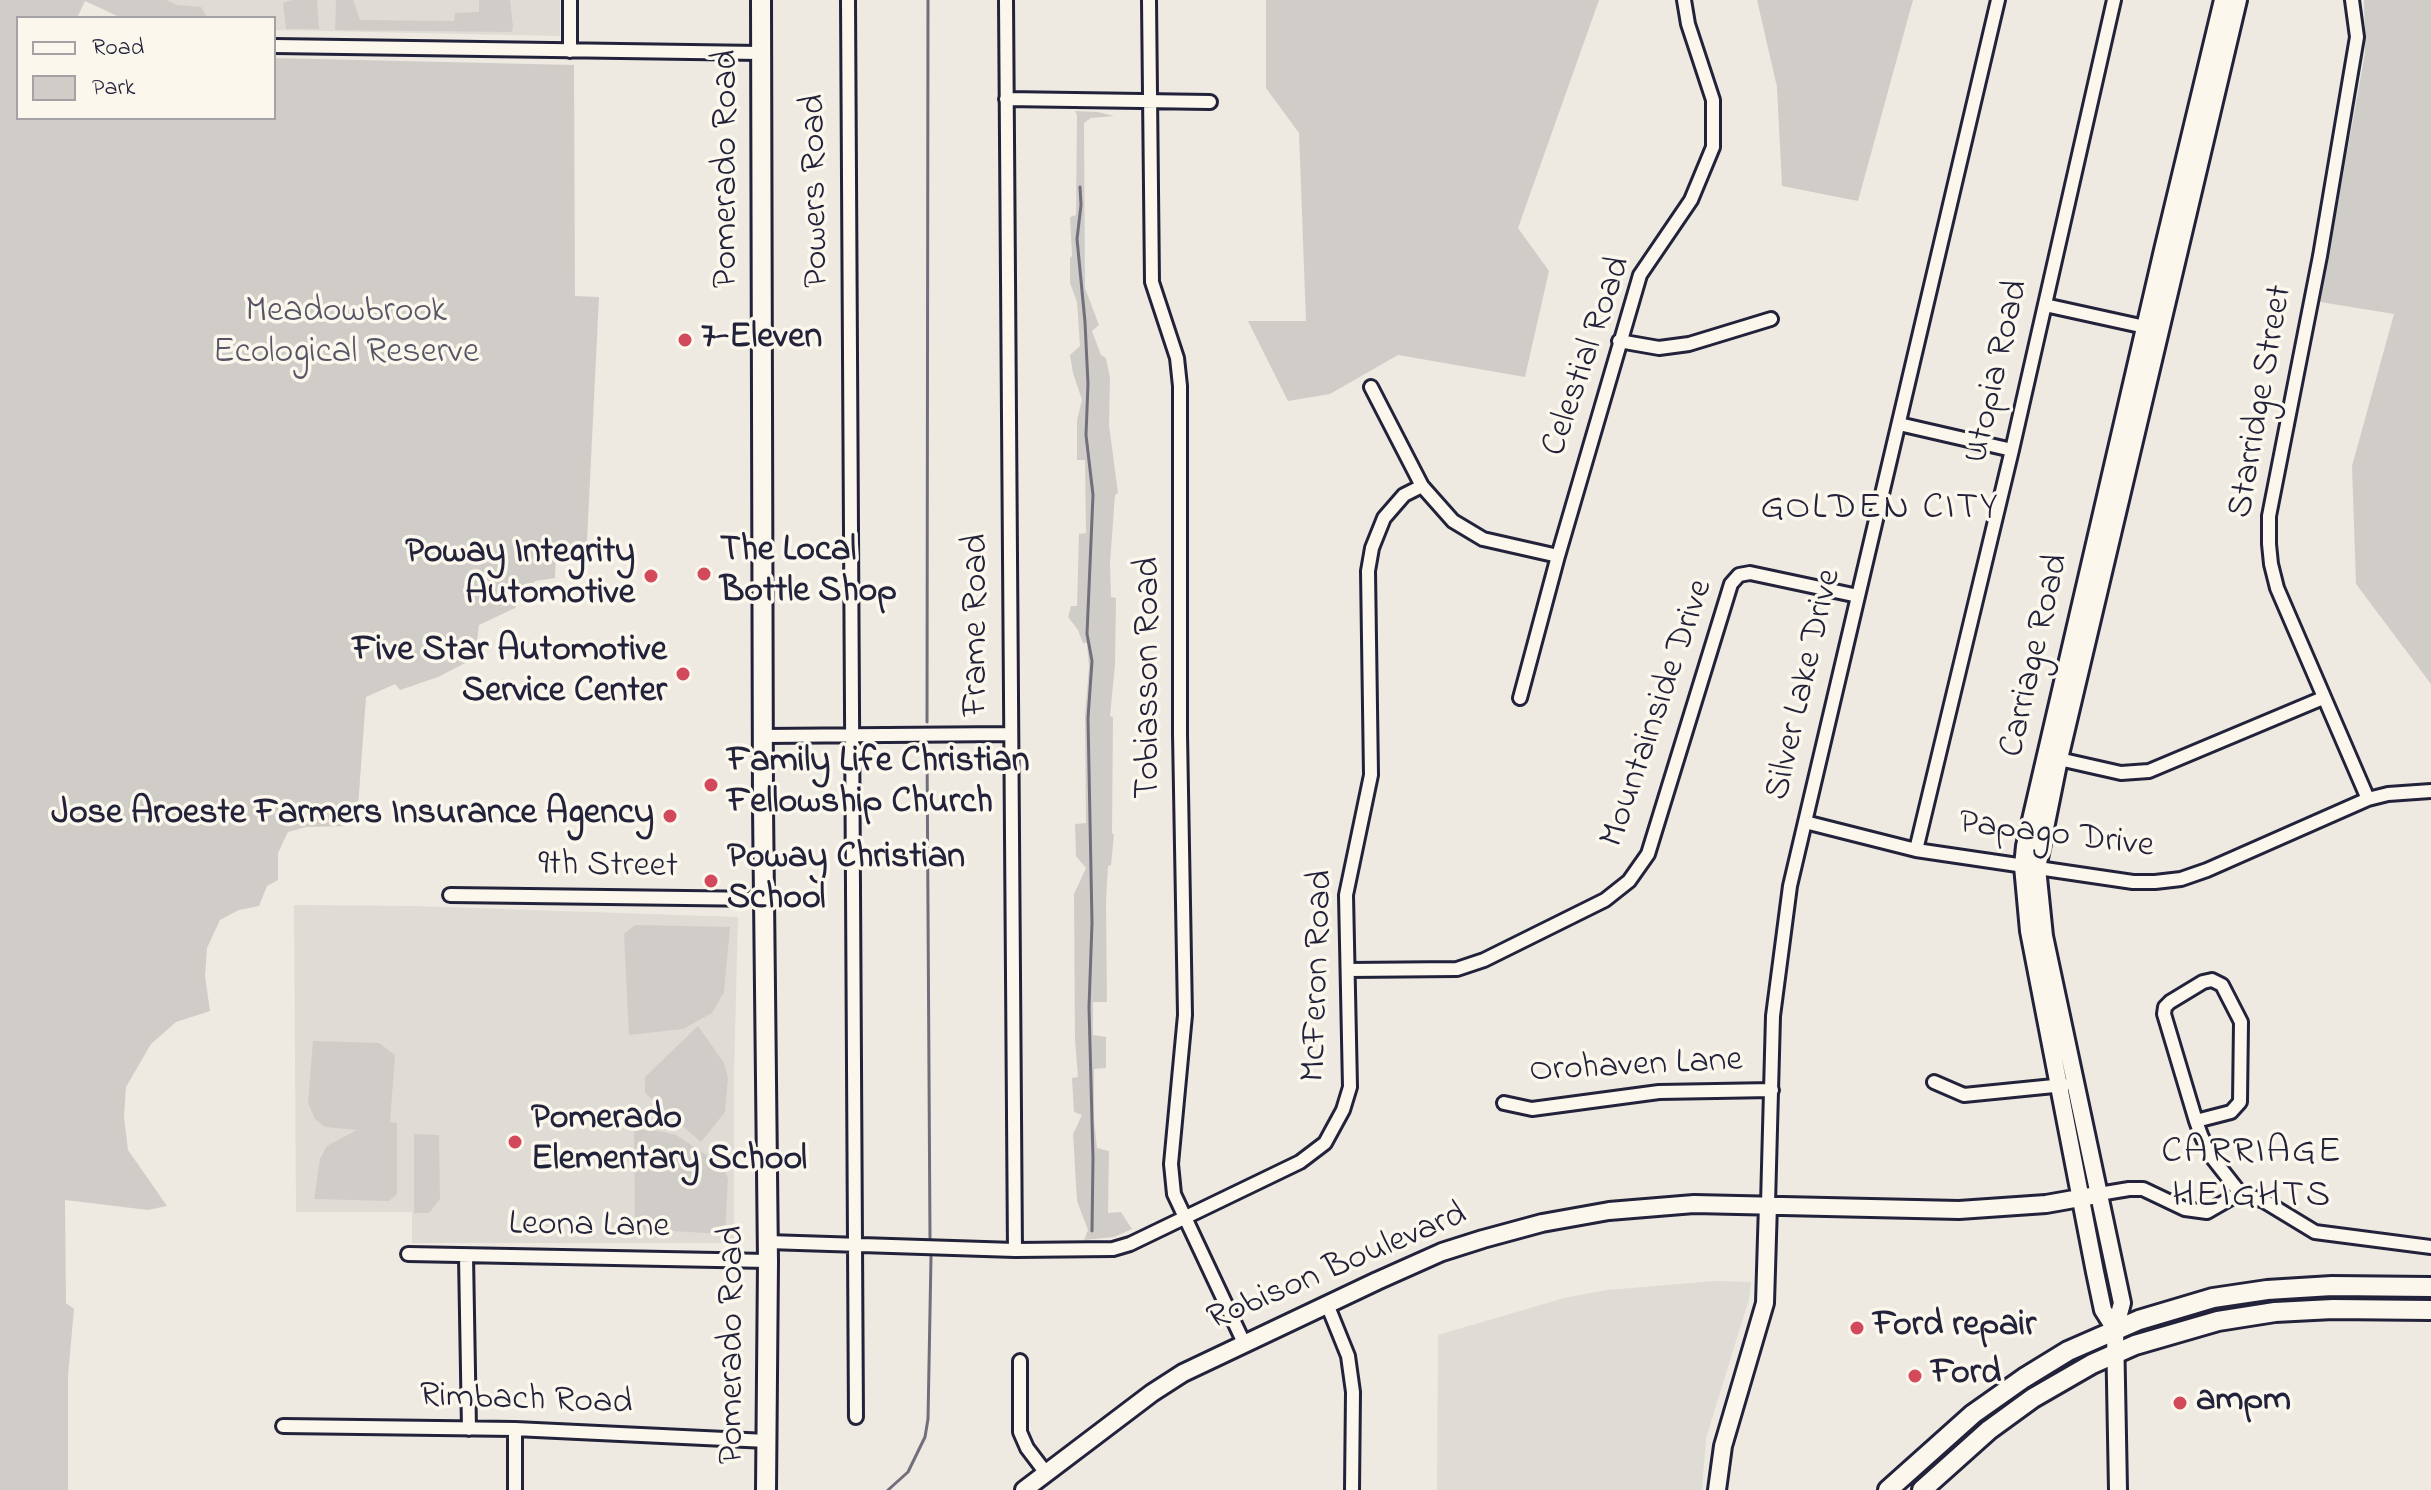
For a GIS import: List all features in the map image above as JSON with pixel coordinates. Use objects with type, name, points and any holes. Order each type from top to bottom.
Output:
[{"type":"main road","name":"Pomerado Road","points":[[761,0],[768,1252],[766,1490]]},
{"type":"main road","points":[[1888,1490],[1999,1395],[2059,1356],[2115,1329],[2213,1298],[2267,1290],[2321,1286],[2431,1287]]},
{"type":"main road","points":[[1922,1490],[2019,1408],[2078,1371],[2116,1353],[2182,1330],[2246,1316],[2305,1309],[2431,1310]]},
{"type":"street","points":[[570,0],[570,51]]},
{"type":"street","name":"Powers Road","points":[[848,0],[856,1417]]},
{"type":"street","name":"Frame Road","points":[[1006,0],[1015,1250]]},
{"type":"street","name":"Tobiasson Road","points":[[1149,0],[1152,282],[1177,358],[1180,386],[1180,734],[1185,1015],[1171,1164],[1174,1194],[1244,1343]]},
{"type":"street","name":"Celestial Road","points":[[1520,698],[1640,275],[1691,200],[1713,147],[1713,100],[1688,24],[1684,0]]},
{"type":"street","name":"Silver Lake Drive","points":[[1768,1204],[1773,1016],[1790,886],[1998,0]]},
{"type":"street","name":"Utopia Road","points":[[1916,850],[2012,450],[2114,0]]},
{"type":"street","name":"Carriage Road","points":[[2118,1490],[2115,1329],[2122,1303],[2090,1196],[2067,1084],[2030,867],[2223,0]]},
{"type":"street","name":"Carriage Road","points":[[2152,329],[2238,0]]},
{"type":"street","name":"Starridge Street","points":[[2352,0],[2357,21],[2355,51],[2320,256],[2269,516],[2271,564],[2277,588],[2368,799]]},
{"type":"street","points":[[276,46],[760,53]]},
{"type":"street","points":[[1006,99],[1210,102]]},
{"type":"street","points":[[2045,305],[2152,329]]},
{"type":"street","points":[[1619,341],[1659,348],[1689,344],[1771,319]]},
{"type":"street","points":[[1371,387],[1422,486],[1453,521],[1483,539],[1558,556]]},
{"type":"street","points":[[1899,424],[2012,450]]},
{"type":"street","name":"McFeron Road","points":[[768,1252],[856,1246],[1113,1249],[1130,1244],[1300,1162],[1325,1143],[1343,1110],[1350,1087],[1347,883],[1371,775],[1368,571],[1372,548],[1384,518],[1404,495],[1422,486]]},
{"type":"street","name":"Mountainside Drive","points":[[1348,970],[1457,969],[1484,960],[1605,900],[1629,881],[1648,854],[1731,584],[1739,575],[1750,573],[1858,596]]},
{"type":"street","points":[[2053,758],[2121,773],[2149,771],[2323,698]]},
{"type":"street","points":[[763,736],[1010,734]]},
{"type":"street","name":"Papago Drive","points":[[1805,822],[1916,850],[2133,882],[2181,879],[2368,799],[2388,794],[2431,791]]},
{"type":"street","name":"9th Street","points":[[450,895],[764,899]]},
{"type":"street","points":[[2196,1121],[2231,1112],[2240,1102],[2241,1022],[2222,985],[2212,980],[2181,995],[2164,1009],[2196,1121],[2211,1156],[2240,1193],[2264,1201],[2315,1232],[2431,1247]]},
{"type":"street","points":[[1934,1082],[1964,1095],[2067,1084]]},
{"type":"street","name":"Orohaven Lane","points":[[1504,1103],[1532,1109],[1659,1092],[1772,1090]]},
{"type":"street","points":[[2090,1196],[2143,1189],[2185,1209],[2207,1212],[2240,1193]]},
{"type":"street","name":"Robison Boulevard","points":[[1024,1490],[1183,1373],[1442,1252],[1542,1223],[1623,1210],[1694,1204],[1959,1210],[2090,1196]]},
{"type":"street","points":[[1717,1490],[1723,1446],[1765,1303],[1768,1204]]},
{"type":"street","name":"Leona Lane","points":[[408,1254],[768,1252]]},
{"type":"street","points":[[466,1256],[469,1429]]},
{"type":"street","points":[[1327,1304],[1348,1356],[1353,1392],[1352,1490]]},
{"type":"street","points":[[1020,1361],[1020,1432],[1027,1448],[1046,1473]]},
{"type":"street","name":"Rimbach Road","points":[[283,1426],[515,1429],[767,1441]]},
{"type":"street","points":[[515,1429],[515,1490]]},
{"type":"shaded area","points":[[85,0],[560,0],[560,36],[276,30],[276,16],[116,16]]},
{"type":"shaded area","name":"Pomerado Elementary School","points":[[294,905],[738,917],[734,1243],[412,1243],[412,1212],[296,1212]]},
{"type":"shaded area","points":[[1716,1281],[1751,1282],[1749,1299],[1706,1438],[1702,1490],[1437,1490],[1438,1335],[1564,1298],[1607,1290]]},
{"type":"green space","name":"Meadowbrook Ecological Reserve","points":[[0,0],[166,0],[177,5],[201,7],[206,16],[118,16],[85,1],[78,16],[16,16],[16,120],[276,120],[276,58],[574,65],[575,296],[599,297],[587,541],[578,556],[556,557],[555,578],[535,581],[515,608],[479,625],[475,658],[438,677],[400,690],[395,684],[366,697],[357,821],[351,826],[306,827],[288,832],[278,853],[278,880],[267,886],[259,906],[239,910],[220,920],[207,948],[205,976],[210,1011],[176,1022],[151,1044],[126,1087],[124,1117],[128,1150],[167,1206],[148,1210],[65,1200],[66,1303],[74,1309],[68,1376],[68,1490],[0,1490]]},
{"type":"green space","points":[[317,0],[319,29],[286,29],[283,3]]},
{"type":"green space","points":[[336,0],[353,0],[360,20],[454,21],[455,13],[479,12],[479,0],[510,0],[513,27],[512,32],[335,30]]},
{"type":"green space","points":[[1266,0],[1599,0],[1518,228],[1549,271],[1525,377],[1398,355],[1330,394],[1288,401],[1248,321],[1306,321],[1299,133],[1266,88]]},
{"type":"green space","points":[[1757,0],[1913,0],[1858,201],[1782,186],[1777,87]]},
{"type":"green space","points":[[2364,0],[2431,0],[2431,684],[2356,584],[2352,466],[2394,314],[2320,302],[2365,53]]},
{"type":"green space","points":[[1075,111],[1114,116],[1091,118],[1084,123],[1085,288],[1099,325],[1092,331],[1101,355],[1106,358],[1110,378],[1109,425],[1118,493],[1115,495],[1110,563],[1111,597],[1116,598],[1115,665],[1110,716],[1113,717],[1114,835],[1106,902],[1107,1002],[1093,1002],[1093,1035],[1106,1037],[1106,1068],[1094,1069],[1094,1120],[1097,1148],[1109,1151],[1108,1213],[1121,1212],[1132,1229],[1114,1237],[1084,1240],[1088,1230],[1077,1201],[1073,1134],[1082,1115],[1074,1112],[1072,1078],[1078,1077],[1074,894],[1086,868],[1076,856],[1075,824],[1086,823],[1085,716],[1089,667],[1087,643],[1083,643],[1068,617],[1071,606],[1077,606],[1079,534],[1086,533],[1085,460],[1077,460],[1077,420],[1082,400],[1070,355],[1080,346],[1077,302],[1070,283],[1070,217],[1076,215]]},
{"type":"green space","points":[[635,925],[730,927],[724,992],[712,1013],[683,1029],[629,1035],[624,934]]},
{"type":"green space","points":[[698,1026],[724,1063],[728,1078],[725,1112],[701,1142],[645,1093],[645,1077]]},
{"type":"green space","points":[[313,1041],[379,1043],[395,1055],[390,1122],[397,1123],[397,1194],[389,1201],[314,1199],[320,1159],[327,1146],[357,1130],[325,1127],[315,1119],[308,1103]]},
{"type":"green space","points":[[634,1129],[676,1135],[723,1166],[728,1179],[725,1234],[635,1229]]},
{"type":"green space","points":[[414,1134],[439,1135],[440,1199],[429,1213],[414,1213]]},
{"type":"waterway","points":[[927,722],[928,0]]},
{"type":"waterway","points":[[1080,187],[1077,239],[1088,384],[1086,435],[1093,495],[1087,634],[1092,661],[1088,718],[1092,923],[1089,1007],[1092,1231]]},
{"type":"waterway","points":[[927,746],[930,1238]]},
{"type":"waterway","points":[[888,1490],[908,1472],[925,1437],[931,1257]]},
{"type":"place","name":"7-Eleven","points":[[685,340]]},
{"type":"place","name":"The Local Bottle Shop","points":[[704,574]]},
{"type":"place","name":"Poway Integrity Automotive","points":[[651,576]]},
{"type":"place","name":"Five Star Automotive Service Center","points":[[683,674]]},
{"type":"place","name":"Family Life Christian Fellowship Church","points":[[711,785]]},
{"type":"place","name":"Jose Aroeste Farmers Insurance Agency","points":[[670,816]]},
{"type":"place","name":"Poway Christian School","points":[[711,881]]},
{"type":"place","name":"Pomerado Elementary School","points":[[515,1142]]},
{"type":"place","name":"Ford repair","points":[[1857,1328]]},
{"type":"place","name":"Ford","points":[[1915,1376]]},
{"type":"place","name":"ampm","points":[[2180,1403]]},
{"type":"district","name":"GOLDEN CITY","points":[[1880,511]]},
{"type":"district","name":"CARRIAGE HEIGHTS","points":[[2252,1177]]}]
